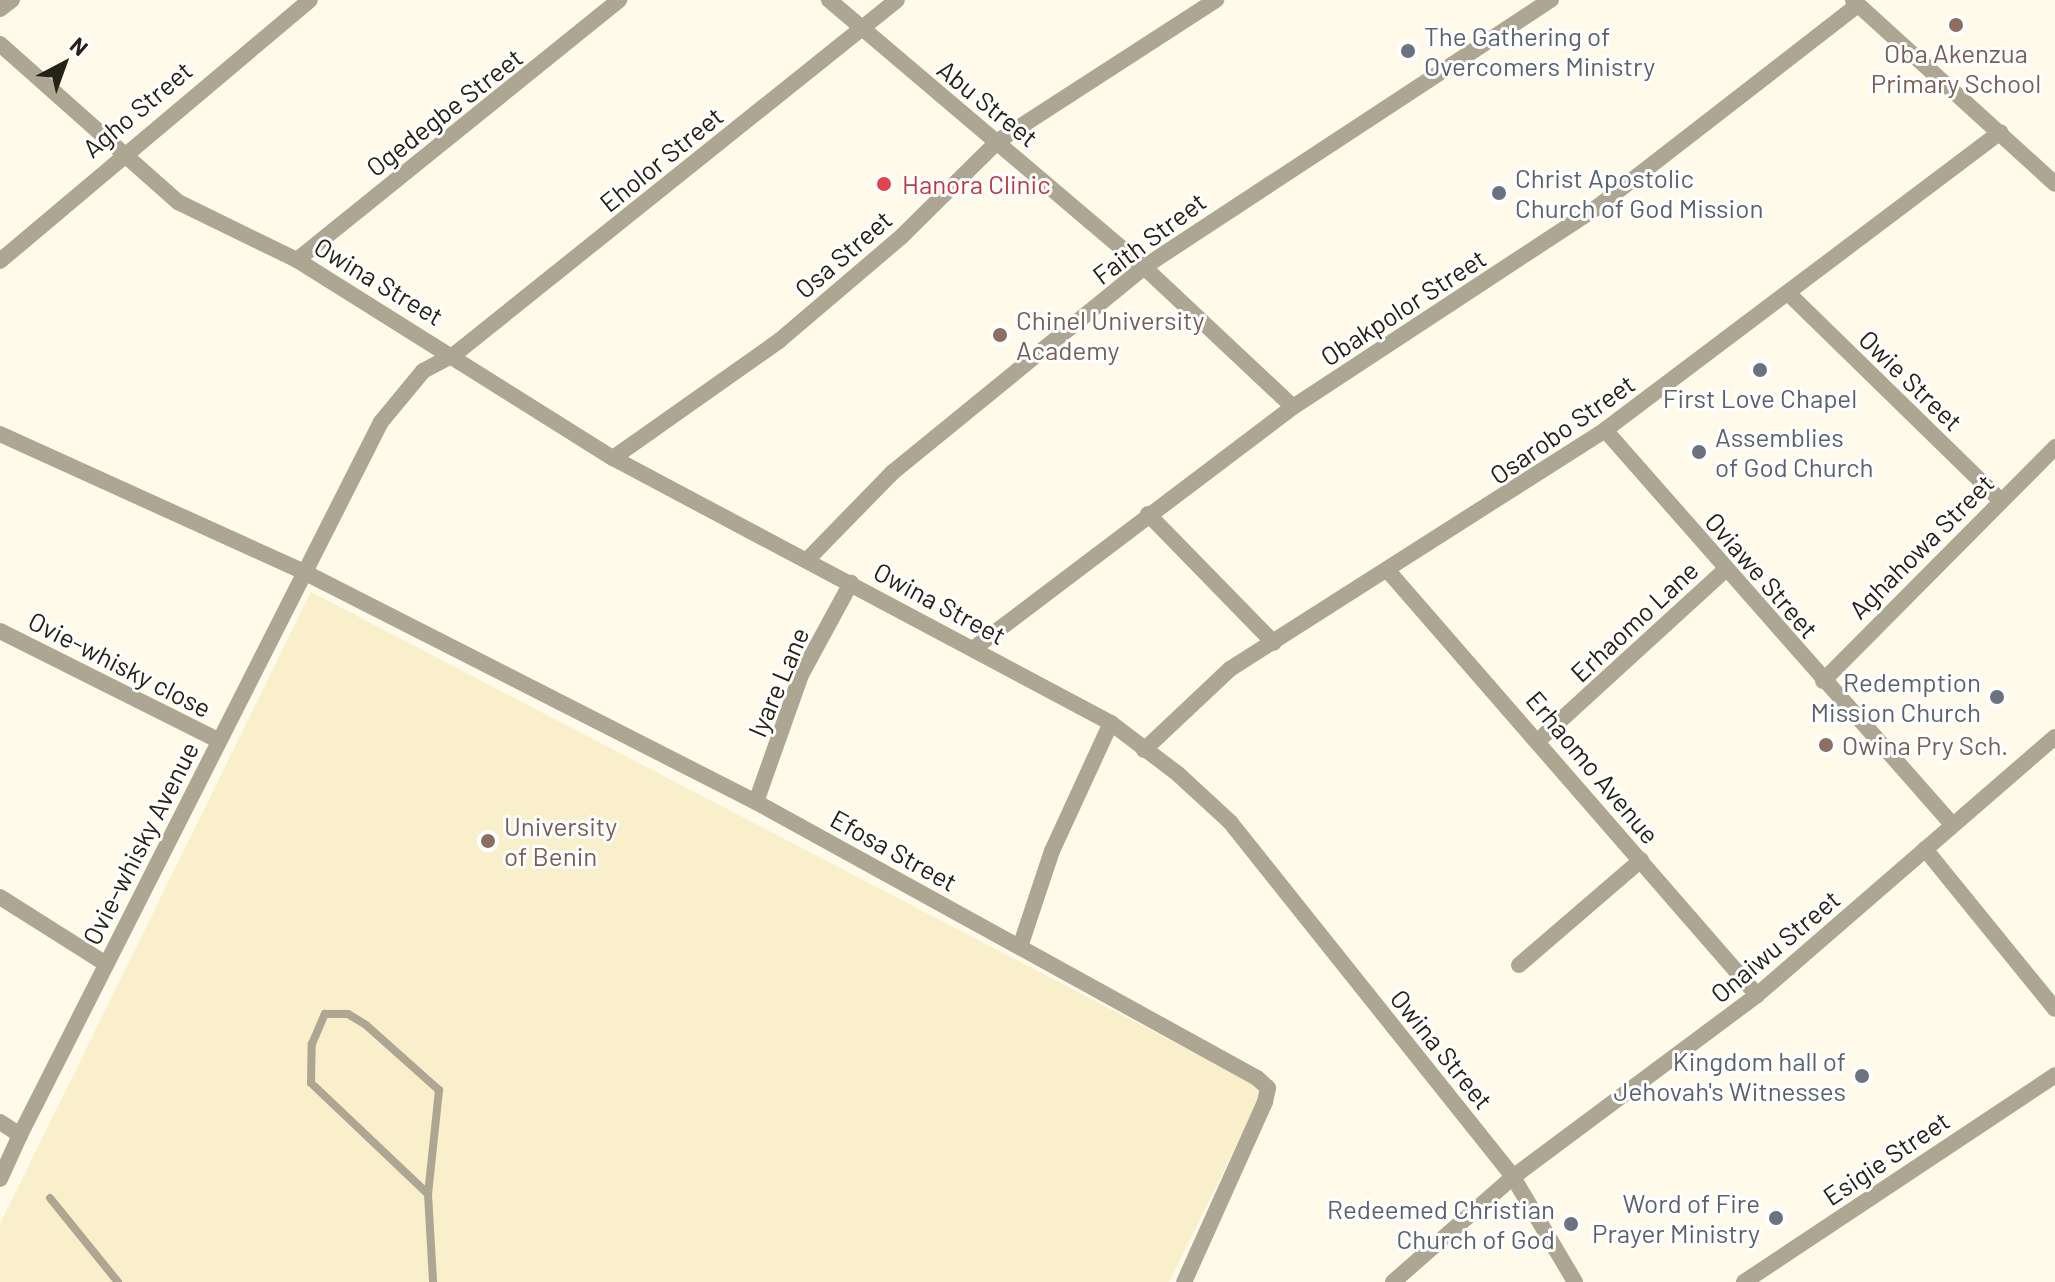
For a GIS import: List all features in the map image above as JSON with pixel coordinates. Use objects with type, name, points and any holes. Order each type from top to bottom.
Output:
[{"type":"street","points":[[0,9],[12,0]]},
{"type":"street","name":"Agho Street","points":[[0,261],[118,155],[310,0]]},
{"type":"street","name":"Ogedegbe Street","points":[[297,260],[619,0]]},
{"type":"street","name":"Abu Street","points":[[829,0],[858,29],[998,141],[1144,267],[1293,407]]},
{"type":"street","name":"Eholor Street","points":[[302,571],[381,422],[423,371],[455,354],[897,0]]},
{"type":"street","name":"Osa Street","points":[[613,458],[780,340],[901,237],[998,141],[1216,0]]},
{"type":"street","name":"Faith Street","points":[[809,558],[893,472],[1144,267],[1551,0]]},
{"type":"street","points":[[1856,2],[2052,175]]},
{"type":"street","name":"Obakpolor Street","points":[[973,649],[1293,407],[1596,208],[1856,2]]},
{"type":"street","name":"Owina Street","points":[[0,44],[118,155],[178,202],[297,260],[455,354],[613,458],[809,558],[1111,723],[1230,822],[1513,1177],[1575,1282]]},
{"type":"street","name":"Osarobo Street","points":[[1144,750],[1193,697],[1605,430],[2000,132]]},
{"type":"street","name":"Owie Street","points":[[1789,294],[2000,500]]},
{"type":"street","name":"Oviawe Street","points":[[1605,430],[1725,570],[1950,822]]},
{"type":"street","name":"Efosa Street","points":[[0,434],[302,571],[756,802],[1268,1088],[1184,1282]]},
{"type":"street","name":"Aghahowa Street","points":[[1823,681],[2055,447]]},
{"type":"street","points":[[1148,514],[1274,643]]},
{"type":"street","name":"Erhaomo Lane","points":[[1540,739],[1725,570]]},
{"type":"street","name":"Ovie-whisky Avenue","points":[[0,1179],[302,571]]},
{"type":"street","name":"Erhaomo Avenue","points":[[1389,572],[1540,739],[1757,995]]},
{"type":"street","name":"Iyare Lane","points":[[756,802],[801,675],[851,583]]},
{"type":"street","name":"Ovie-whisky close","points":[[0,631],[218,740]]},
{"type":"street","points":[[1020,947],[1052,851],[1111,723]]},
{"type":"street","name":"Onaiwu Street","points":[[1393,1282],[1513,1177],[1757,995],[1925,849],[1950,822],[2055,737]]},
{"type":"street","points":[[1925,849],[2055,1009]]},
{"type":"street","points":[[1519,965],[1641,860]]},
{"type":"street","points":[[0,897],[106,964]]},
{"type":"street","name":"Esigie Street","points":[[1744,1282],[2055,1075]]},
{"type":"street","points":[[0,1122],[20,1135]]},
{"type":"lane","points":[[428,1194],[311,1083],[312,1044],[325,1014],[348,1014],[433,1079],[438,1103],[428,1194],[433,1282]]},
{"type":"lane","points":[[50,1198],[118,1282]]},
{"type":"shaded area","name":"University of Benin","points":[[311,592],[1264,1089],[1169,1282],[0,1282],[0,1224]]},
{"type":"place","name":"Oba Akenzua Primary School","points":[[1956,25]]},
{"type":"place","name":"The Gathering of Overcomers Ministry","points":[[1408,51]]},
{"type":"place","name":"Hanora Clinic","points":[[884,184]]},
{"type":"place","name":"Christ Apostolic Church of God Mission","points":[[1499,193]]},
{"type":"place","name":"Chinel University Academy","points":[[1000,335]]},
{"type":"place","name":"First Love Chapel","points":[[1760,370]]},
{"type":"place","name":"Assemblies of God Church","points":[[1699,452]]},
{"type":"place","name":"Redemption Mission Church","points":[[1997,697]]},
{"type":"place","name":"Owina Pry Sch.","points":[[1826,745]]},
{"type":"place","name":"University of Benin","points":[[488,841]]},
{"type":"place","name":"Kingdom hall of Jehovah's Witnesses","points":[[1862,1076]]},
{"type":"place","name":"Word of Fire Prayer Ministry","points":[[1776,1218]]},
{"type":"place","name":"Redeemed Christian Church of God","points":[[1571,1224]]}]
